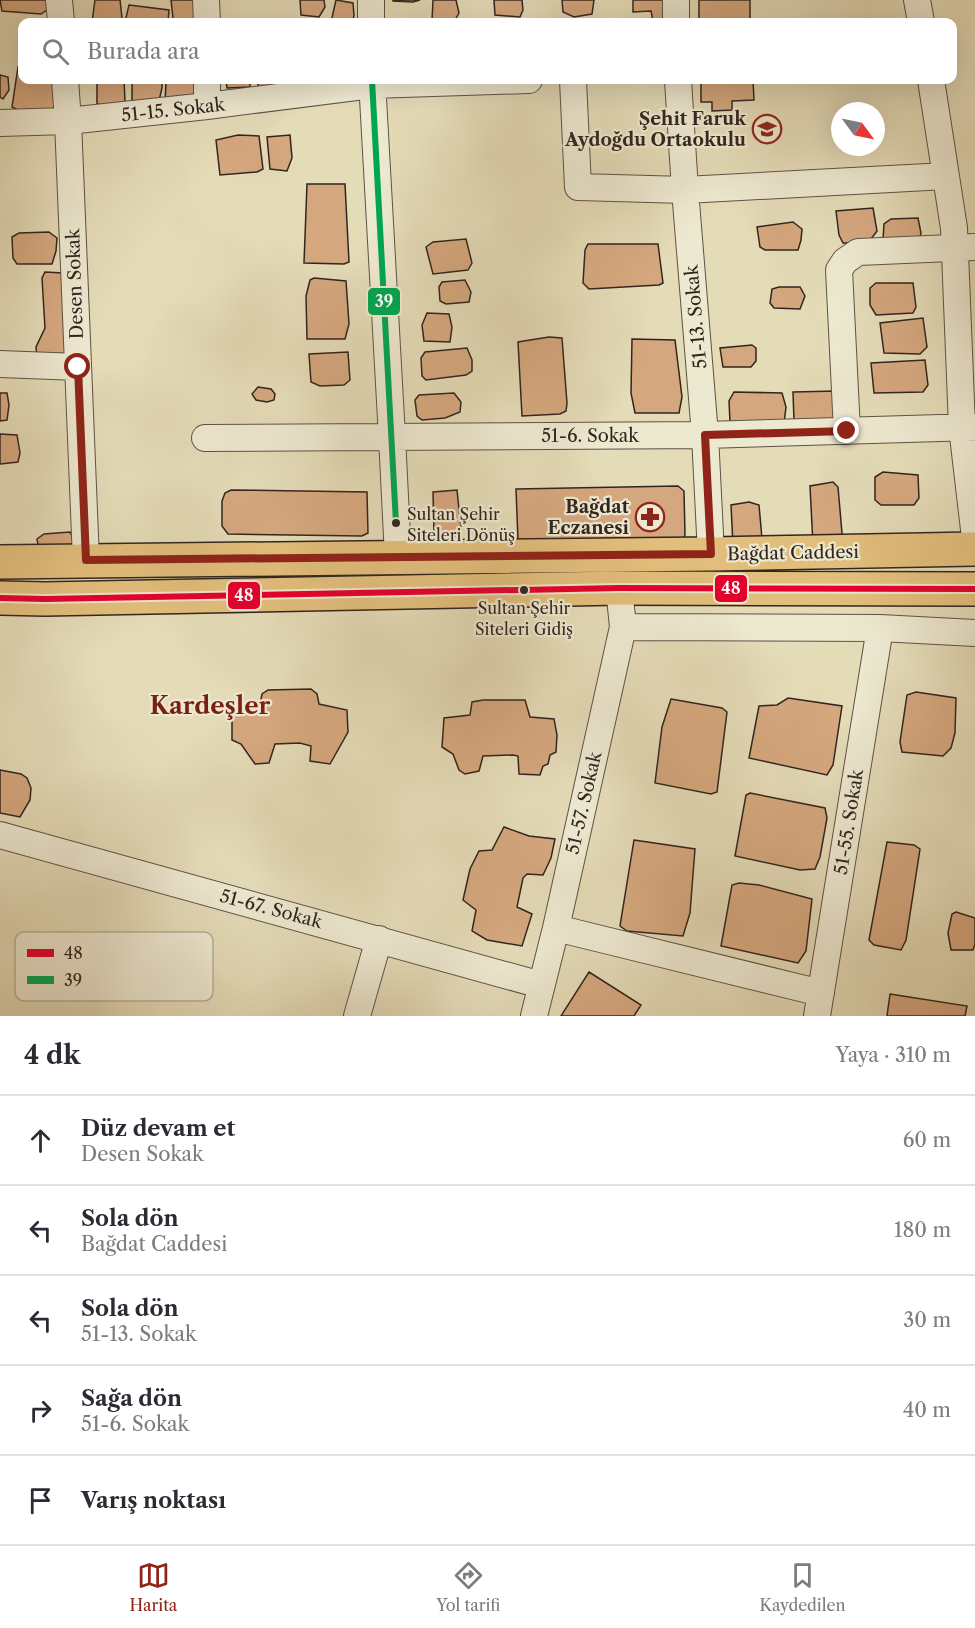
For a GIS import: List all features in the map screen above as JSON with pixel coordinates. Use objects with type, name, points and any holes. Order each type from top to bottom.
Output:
[{"type":"main road","name":"Bağdat Caddesi","points":[[0,562],[975,549]]},
{"type":"main road","name":"Bağdat Caddesi","points":[[0,598],[619,588],[975,589]]},
{"type":"street","points":[[59,0],[61,18]]},
{"type":"street","points":[[206,0],[207,18]]},
{"type":"street","points":[[370,0],[371,18]]},
{"type":"street","points":[[676,0],[676,18]]},
{"type":"street","points":[[917,0],[920,18]]},
{"type":"street","name":"Desen Sokak","points":[[65,84],[86,560]]},
{"type":"street","points":[[207,84],[207,106]]},
{"type":"street","name":"51-15. Sokak","points":[[0,123],[68,121],[207,106],[358,84]]},
{"type":"street","points":[[372,84],[398,557]]},
{"type":"street","points":[[573,84],[578,188],[685,190],[946,176]]},
{"type":"street","name":"51-13. Sokak","points":[[678,84],[705,435],[711,554]]},
{"type":"street","points":[[932,84],[954,228],[965,247],[969,427],[975,538]]},
{"type":"street","points":[[847,431],[839,270],[845,261],[858,252],[965,247]]},
{"type":"street","points":[[0,364],[78,367]]},
{"type":"street","name":"51-6. Sokak","points":[[205,438],[705,435],[969,427]]},
{"type":"street","name":"51-57. Sokak","points":[[534,1016],[556,928],[623,627],[619,588]]},
{"type":"street","points":[[623,627],[880,628],[975,633]]},
{"type":"street","name":"51-55. Sokak","points":[[819,1005],[880,628]]},
{"type":"street","name":"51-67. Sokak","points":[[0,835],[541,985]]},
{"type":"street","points":[[556,928],[819,1005]]},
{"type":"street","points":[[357,1016],[379,939]]},
{"type":"building","points":[[0,0],[50,0],[47,10],[41,14],[2,11]]},
{"type":"building","points":[[95,0],[120,0],[122,18],[93,18]]},
{"type":"building","points":[[171,0],[201,0],[198,18],[173,18]]},
{"type":"building","points":[[300,0],[324,0],[325,7],[319,17],[301,15]]},
{"type":"building","points":[[336,0],[353,3],[353,18],[332,18]]},
{"type":"building","points":[[393,0],[420,0],[413,2]]},
{"type":"building","points":[[433,0],[456,0],[459,13],[456,18],[432,18]]},
{"type":"building","points":[[494,0],[522,0],[523,10],[520,17],[495,15]]},
{"type":"building","points":[[562,0],[594,0],[592,14],[574,17],[563,12]]},
{"type":"building","points":[[633,0],[666,0],[666,18],[652,18],[651,11],[633,12]]},
{"type":"building","points":[[699,0],[750,0],[750,18],[699,18]]},
{"type":"building","points":[[129,5],[169,10],[168,18],[126,18]]},
{"type":"building","points":[[18,67],[18,84],[57,84],[56,105],[49,113],[24,113],[12,107]]},
{"type":"building","points":[[0,75],[8,77],[9,90],[3,99],[0,97]]},
{"type":"building","points":[[97,84],[124,84],[124,107],[118,109],[97,104]]},
{"type":"building","points":[[132,84],[162,84],[158,105],[132,102]]},
{"type":"building","points":[[166,84],[198,84],[198,101],[165,105]]},
{"type":"building","points":[[226,84],[250,84],[250,87],[227,88]]},
{"type":"building","points":[[258,84],[289,84],[288,87],[258,87]]},
{"type":"building","name":"Şehit Faruk Aydoğdu Ortaokulu","points":[[701,84],[753,84],[754,100],[732,101],[732,110],[712,111],[712,102],[701,102]]},
{"type":"building","points":[[238,135],[259,136],[263,169],[257,172],[220,175],[216,140]]},
{"type":"building","points":[[290,135],[292,158],[287,171],[270,169],[267,137]]},
{"type":"building","points":[[307,184],[345,184],[349,262],[344,264],[304,263]]},
{"type":"building","points":[[873,208],[877,231],[868,243],[843,243],[839,235],[836,211]]},
{"type":"building","points":[[918,218],[921,233],[919,242],[883,240],[884,224],[891,219]]},
{"type":"building","points":[[793,222],[802,229],[798,250],[765,250],[760,247],[757,227]]},
{"type":"building","points":[[49,232],[57,238],[52,264],[17,264],[13,258],[12,237],[19,233]]},
{"type":"building","points":[[466,239],[472,263],[468,270],[433,274],[426,247],[433,242]]},
{"type":"building","points":[[588,244],[658,244],[663,283],[589,289],[583,283],[585,250]]},
{"type":"building","points":[[45,272],[63,273],[68,360],[37,358],[36,347],[45,328],[42,278]]},
{"type":"building","points":[[314,278],[346,281],[349,324],[345,339],[307,339],[306,296],[310,280]]},
{"type":"building","points":[[465,280],[471,292],[469,302],[446,304],[440,301],[439,287],[442,282]]},
{"type":"building","points":[[876,283],[913,283],[916,307],[913,313],[876,315],[870,305],[870,288]]},
{"type":"building","points":[[800,287],[805,296],[800,309],[774,308],[770,303],[772,289]]},
{"type":"building","points":[[427,313],[449,314],[452,327],[450,342],[424,341],[422,325]]},
{"type":"building","points":[[923,318],[927,347],[920,354],[884,353],[880,323]]},
{"type":"building","points":[[549,337],[562,338],[566,411],[560,414],[522,416],[518,342]]},
{"type":"building","points":[[632,339],[675,340],[682,397],[679,413],[635,413],[631,393]]},
{"type":"building","points":[[752,345],[756,348],[756,361],[751,367],[723,367],[720,348]]},
{"type":"building","points":[[467,348],[472,360],[472,371],[466,375],[426,380],[422,376],[421,358],[425,352]]},
{"type":"building","points":[[348,352],[350,380],[344,385],[320,386],[311,382],[309,354]]},
{"type":"building","points":[[925,360],[928,385],[923,392],[874,393],[871,363]]},
{"type":"building","points":[[258,387],[271,389],[275,394],[274,400],[267,402],[256,400],[252,394]]},
{"type":"building","points":[[836,391],[838,419],[794,421],[793,392]]},
{"type":"building","points":[[734,392],[782,393],[786,407],[784,423],[730,422],[729,401]]},
{"type":"building","points":[[0,393],[7,393],[9,405],[7,420],[0,421]]},
{"type":"building","points":[[454,393],[461,402],[460,412],[445,418],[422,420],[417,416],[415,400],[419,395]]},
{"type":"building","points":[[0,434],[17,435],[20,453],[18,462],[0,464]]},
{"type":"building","points":[[883,472],[918,475],[919,498],[914,505],[881,505],[875,500],[875,477]]},
{"type":"building","points":[[833,482],[838,487],[842,533],[838,543],[813,545],[810,486]]},
{"type":"building","points":[[678,486],[684,491],[685,535],[682,541],[518,541],[516,489]]},
{"type":"building","points":[[231,490],[367,492],[368,533],[362,536],[228,534],[222,526],[222,501],[225,493]]},
{"type":"building","points":[[457,490],[461,528],[457,536],[434,534],[433,492]]},
{"type":"building","points":[[749,502],[759,505],[762,539],[733,546],[731,505]]},
{"type":"building","points":[[70,532],[75,542],[73,551],[39,550],[37,539],[44,534]]},
{"type":"building","points":[[311,689],[317,694],[319,704],[347,710],[348,732],[330,764],[310,761],[311,746],[300,743],[275,744],[269,763],[255,764],[241,744],[232,740],[232,710],[239,706],[260,705],[262,694],[268,690]]},
{"type":"building","points":[[916,692],[956,698],[955,733],[951,748],[943,756],[902,752],[900,742],[907,695]]},
{"type":"building","points":[[788,698],[842,706],[833,765],[827,775],[749,758],[759,706],[777,705]]},
{"type":"building","points":[[671,699],[722,708],[727,712],[717,792],[711,794],[655,783],[662,727]]},
{"type":"building","points":[[525,700],[530,717],[554,719],[557,735],[556,752],[550,755],[548,764],[543,766],[540,775],[519,774],[518,756],[513,755],[483,756],[479,771],[465,774],[459,770],[453,754],[442,747],[444,718],[470,715],[472,702]]},
{"type":"building","points":[[0,770],[21,774],[27,778],[31,788],[30,800],[20,817],[0,813]]},
{"type":"building","points":[[750,793],[825,808],[827,818],[820,857],[815,869],[800,870],[735,856],[746,795]]},
{"type":"building","points":[[504,827],[529,836],[555,839],[551,858],[543,875],[527,874],[523,878],[517,907],[532,914],[522,946],[487,940],[472,931],[476,910],[463,900],[470,869],[479,851],[492,850]]},
{"type":"building","points":[[634,840],[695,849],[690,913],[683,936],[627,931],[620,926]]},
{"type":"building","points":[[887,842],[914,845],[920,849],[906,940],[901,950],[874,945],[869,940]]},
{"type":"building","points":[[739,883],[759,885],[812,899],[806,951],[798,963],[721,946],[732,885]]},
{"type":"building","points":[[956,912],[975,918],[973,950],[951,950],[948,933],[952,914]]},
{"type":"building","points":[[589,972],[641,1005],[634,1016],[561,1016]]},
{"type":"building","points":[[890,994],[967,1006],[965,1016],[887,1016]]},
{"type":"transit line","name":"39","points":[[372,84],[396,523]]},
{"type":"transit line","name":"48","points":[[0,598],[619,588],[975,589]]},
{"type":"place","name":"Şehit Faruk Aydoğdu Ortaokulu","points":[[767,129]]},
{"type":"place","name":"Bağdat Eczanesi","points":[[650,517]]},
{"type":"place","name":"Sultan Şehir Siteleri Dönüş","points":[[396,523]]},
{"type":"place","name":"Sultan Şehir Siteleri Gidiş","points":[[524,590]]},
{"type":"district","name":"Kardeşler","points":[[210,706]]},
{"type":"route","points":[[78,367],[86,560],[711,554],[705,435],[847,431]]}]
